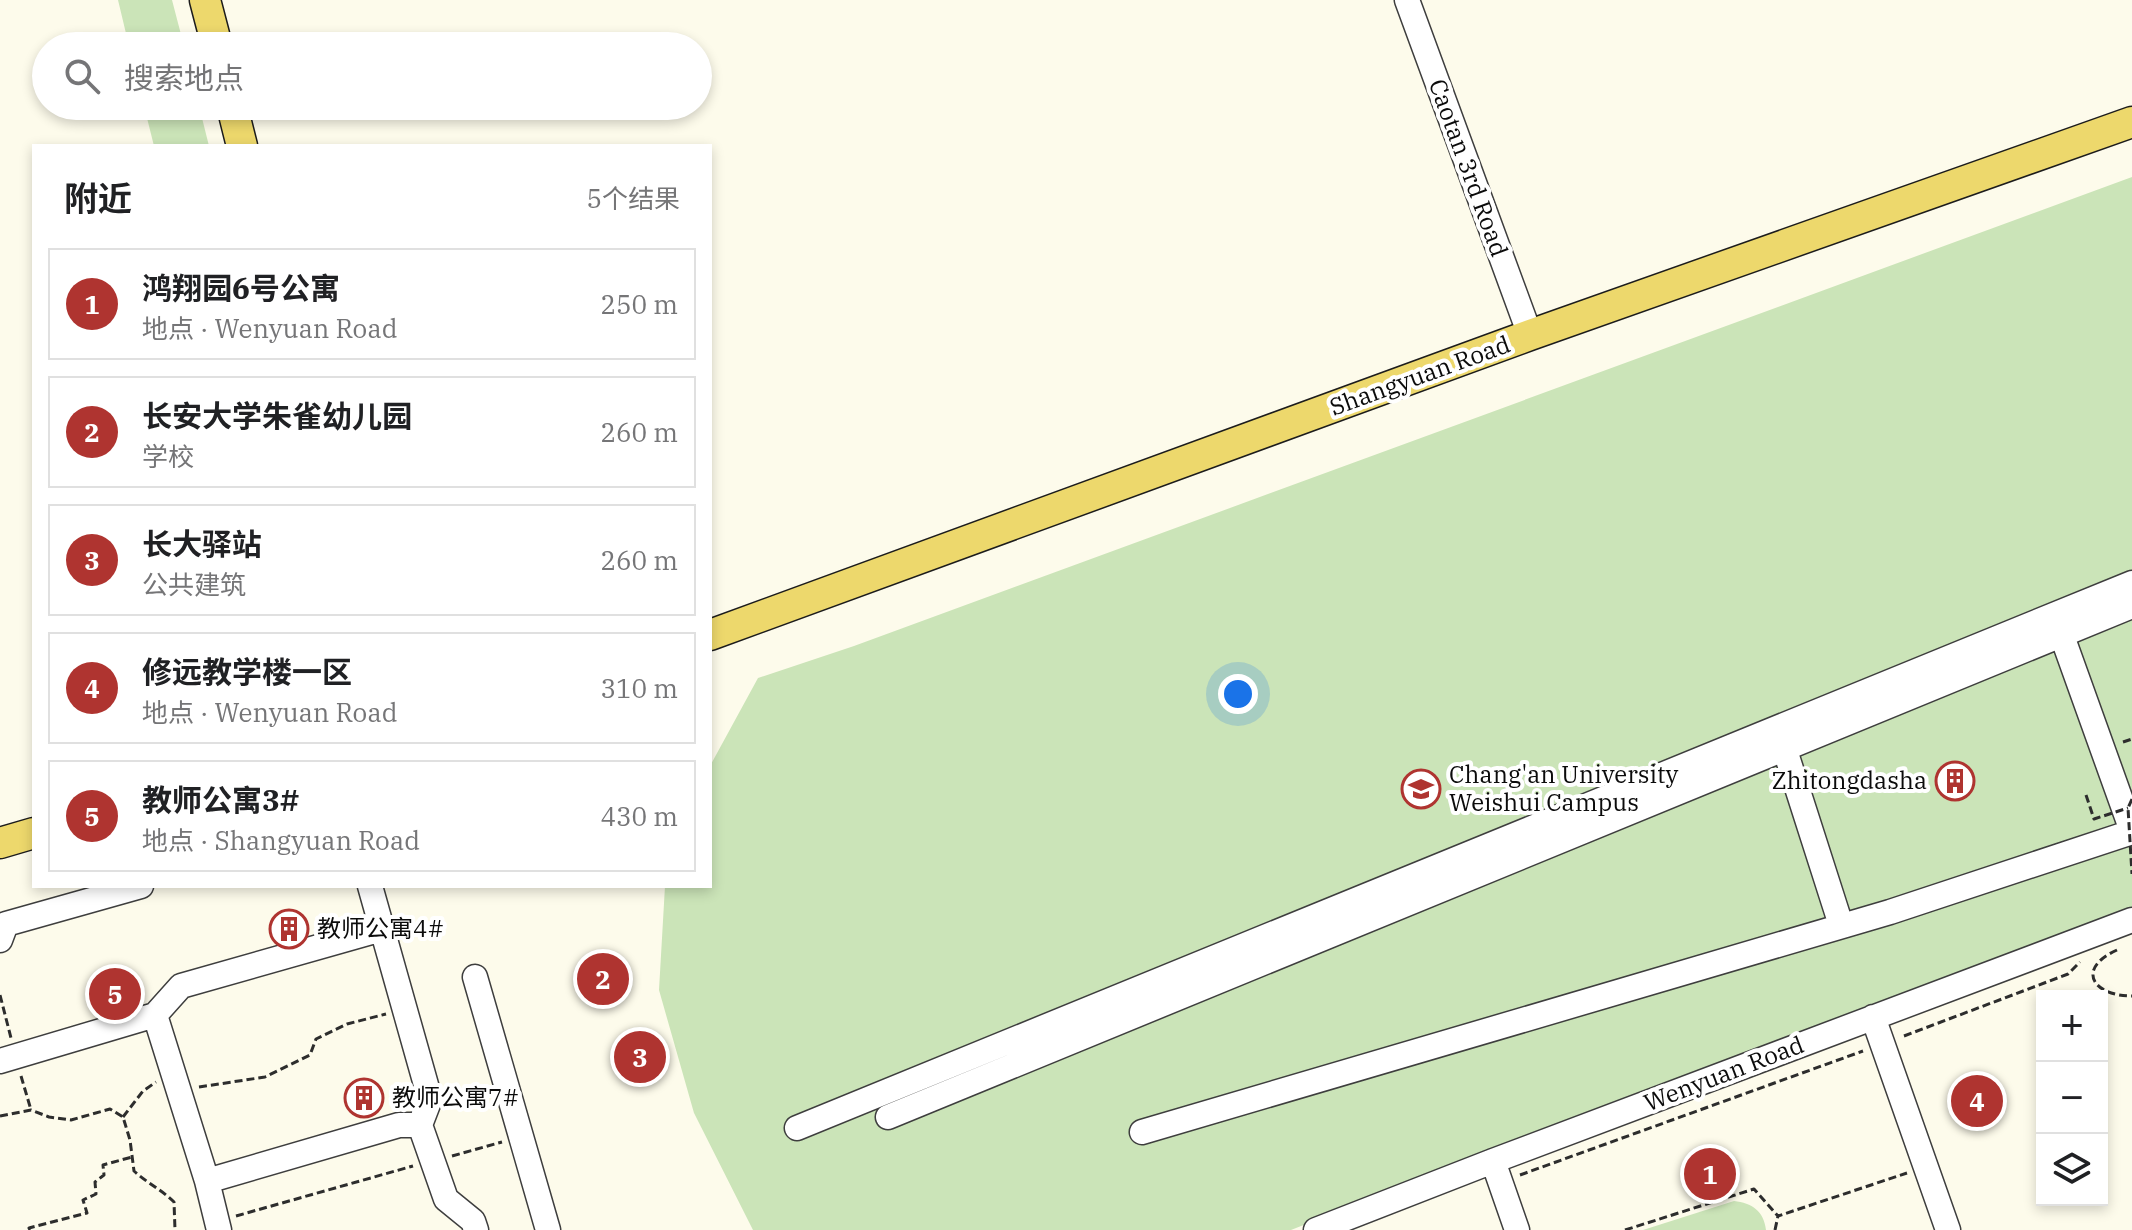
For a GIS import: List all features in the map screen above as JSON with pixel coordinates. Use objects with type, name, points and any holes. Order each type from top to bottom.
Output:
[{"type":"main road","points":[[205,0],[213,32]]},
{"type":"main road","points":[[226,0],[234,32]]},
{"type":"main road","name":"Shangyuan Road","points":[[712,634],[1526,327],[2132,103]]},
{"type":"main road","points":[[236,120],[242,144]]},
{"type":"main road","points":[[256,120],[262,144]]},
{"type":"main road","name":"Shangyuan Road","points":[[712,614],[1526,327],[2132,122]]},
{"type":"main road","points":[[0,843],[32,834]]},
{"type":"main road","points":[[0,864],[32,855]]},
{"type":"street","name":"Caotan 3rd Road","points":[[1407,0],[1526,327]]},
{"type":"street","points":[[797,1128],[2132,583]]},
{"type":"street","points":[[888,1117],[2132,606]]},
{"type":"street","points":[[1142,1132],[1890,912],[2131,823],[2061,633]]},
{"type":"street","points":[[1784,747],[1841,925]]},
{"type":"street","points":[[0,940],[6,924],[134,888]]},
{"type":"street","points":[[371,888],[430,1099],[420,1125],[446,1199],[473,1221],[476,1230]]},
{"type":"street","name":"Wenyuan Road","points":[[1316,1230],[1497,1171],[1873,1017],[2132,920]]},
{"type":"street","points":[[0,1061],[155,1015],[181,986],[382,929]]},
{"type":"street","points":[[475,977],[548,1230]]},
{"type":"street","points":[[155,1015],[218,1226]]},
{"type":"street","points":[[1873,1017],[1948,1230]]},
{"type":"street","points":[[207,1181],[399,1125],[420,1125]]},
{"type":"street","points":[[1497,1171],[1517,1230]]},
{"type":"path","points":[[2086,795],[2094,819],[2131,823]]},
{"type":"path","points":[[2132,799],[2132,874]]},
{"type":"path","points":[[2117,950],[2096,964],[2092,973],[2093,982],[2100,989],[2132,996]]},
{"type":"path","points":[[1497,1171],[1882,1044],[2068,974],[2089,953]]},
{"type":"path","points":[[123,1117],[143,1091],[159,1079],[201,1086],[265,1077],[310,1055],[316,1039],[347,1024],[405,1008]]},
{"type":"path","points":[[0,1116],[31,1110],[49,1117],[71,1120],[110,1109],[123,1117],[134,1171],[174,1202],[175,1230]]},
{"type":"path","points":[[218,1226],[432,1160],[521,1137]]},
{"type":"path","points":[[30,1230],[87,1213],[83,1200],[96,1194],[95,1182],[104,1175],[103,1165],[132,1157]]},
{"type":"path","points":[[1778,1216],[1925,1166]]},
{"type":"path","points":[[1625,1230],[1754,1189],[1778,1216]]},
{"type":"path","points":[[1775,1230],[1778,1216]]},
{"type":"green space","points":[[118,0],[172,0],[180,32],[126,32]]},
{"type":"green space","points":[[148,120],[202,120],[208,144],[154,144]]},
{"type":"green space","name":"Chang'an University Weishui Campus","points":[[2132,177],[2132,910],[1489,1152],[1291,1230],[753,1230],[694,1113],[659,990],[665,888],[712,888],[712,762],[758,678],[854,646]]},
{"type":"green space","points":[[1734,1201],[1756,1209],[1763,1218],[1766,1230],[1643,1230]]},
{"type":"place","name":"Zhitongdasha","points":[[1955,781]]},
{"type":"place","name":"Chang'an University Weishui Campus","points":[[1421,789]]},
{"type":"place","name":"教师公寓4#","points":[[289,929]]},
{"type":"place","name":"长安大学朱雀幼儿园","points":[[603,979]]},
{"type":"place","name":"教师公寓3#","points":[[115,994]]},
{"type":"place","name":"长大驿站","points":[[640,1057]]},
{"type":"place","name":"教师公寓7#","points":[[364,1098]]},
{"type":"place","name":"修远教学楼一区","points":[[1977,1101]]},
{"type":"place","name":"鸿翔园6号公寓","points":[[1710,1174]]}]
